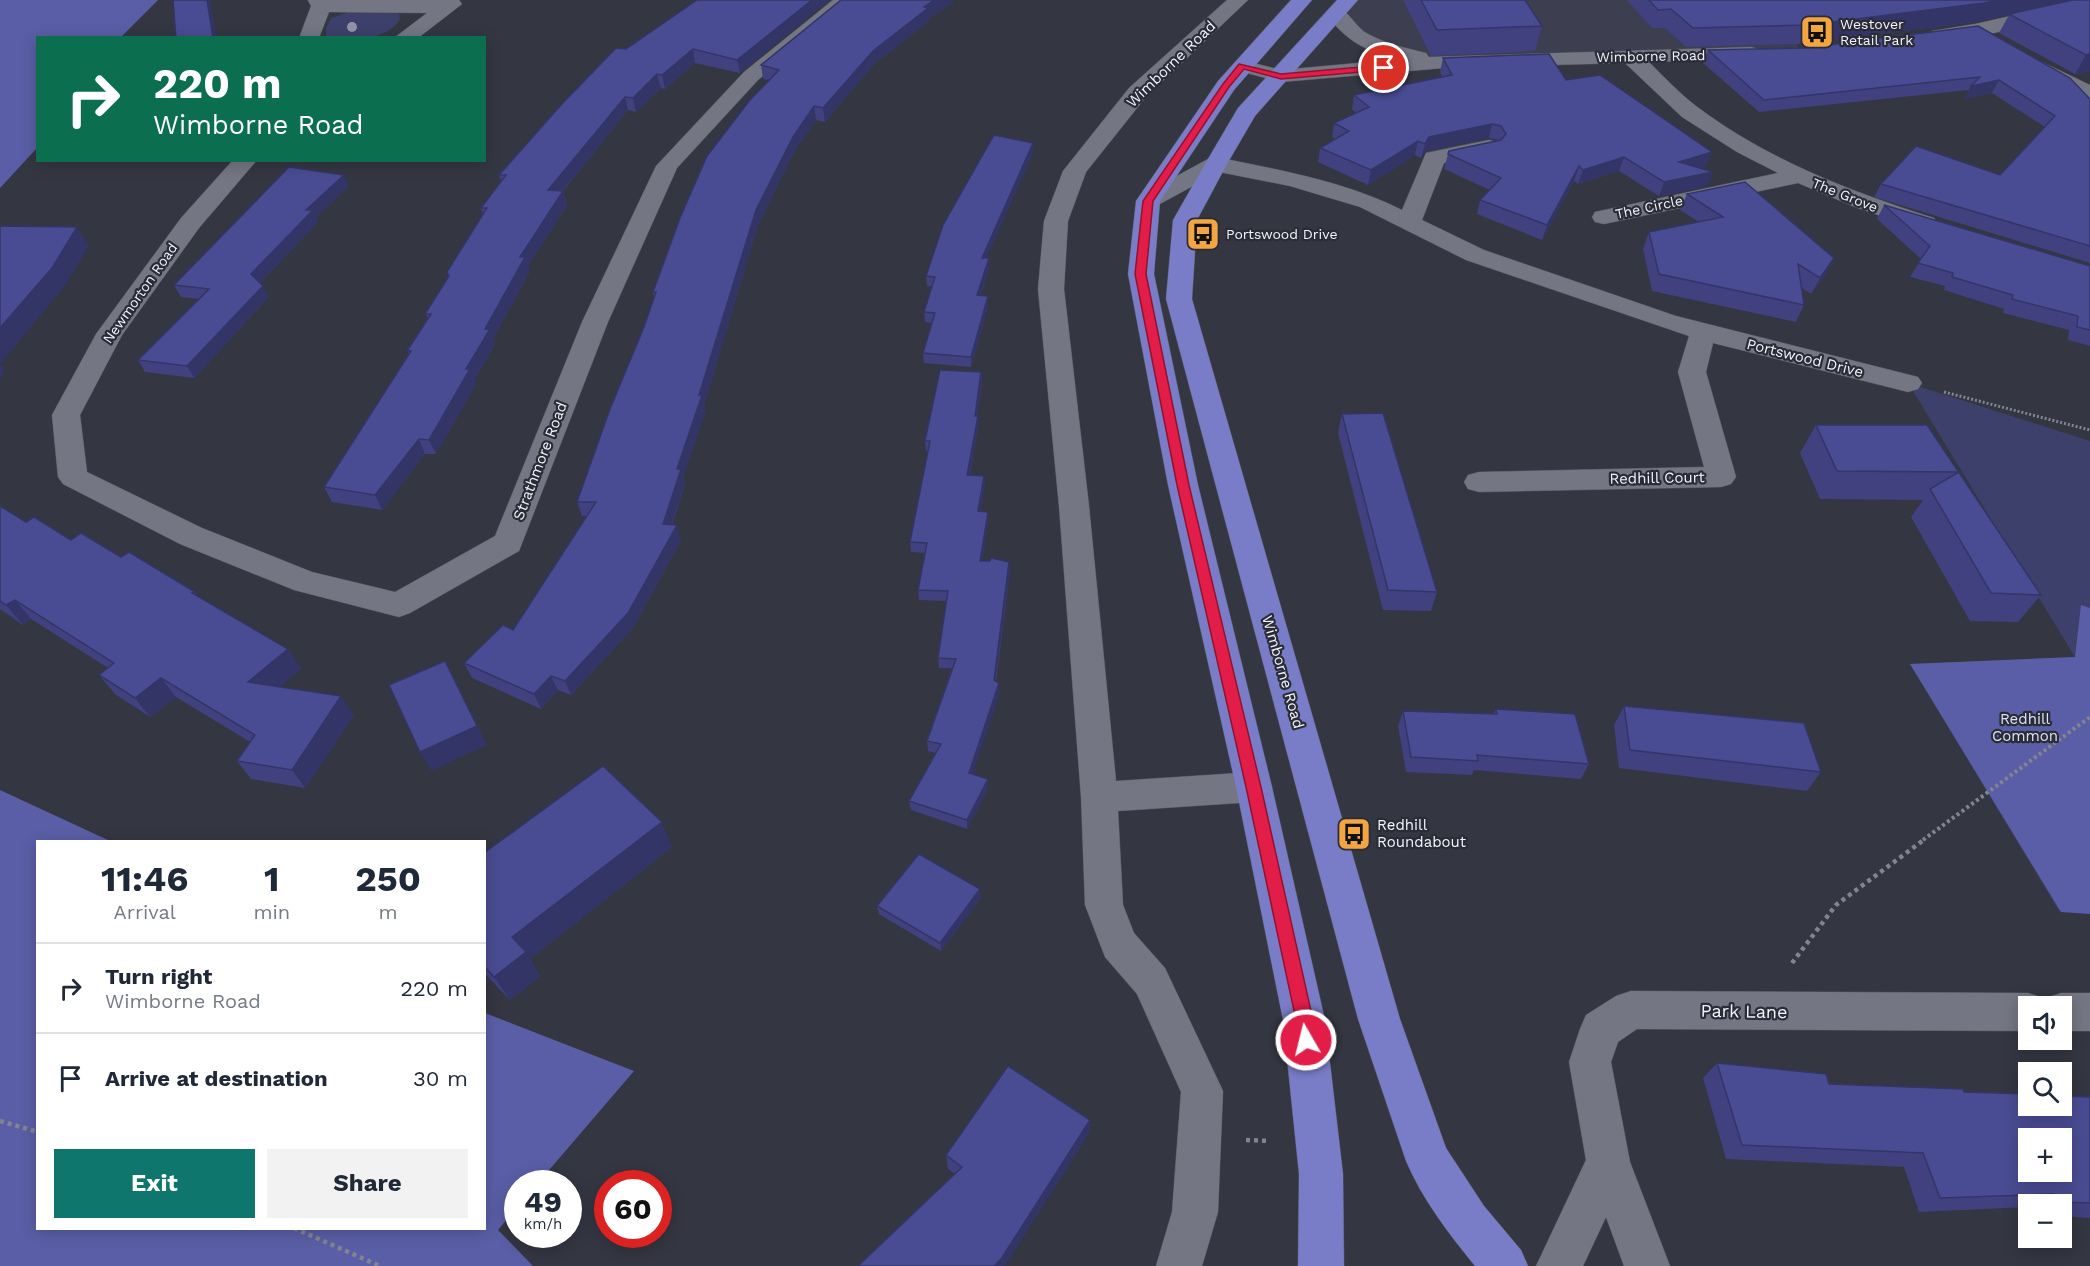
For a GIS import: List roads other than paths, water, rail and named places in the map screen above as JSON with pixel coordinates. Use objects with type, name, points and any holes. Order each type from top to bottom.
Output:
[{"type":"main road","points":[[1302,0],[1226,86],[1148,201],[1141,274],[1183,485],[1254,787],[1304,1020],[1321,1174],[1320,1266]]},
{"type":"main road","points":[[1281,76],[1342,6]]},
{"type":"main road","name":"Wimborne Road","points":[[1281,76],[1246,113],[1185,220],[1179,299],[1379,1019],[1428,1161],[1468,1222],[1505,1266]]},
{"type":"street","name":"Strathmore Road","points":[[73,477],[191,536],[305,582],[399,605],[508,543],[595,322],[668,166],[751,76],[845,0]]},
{"type":"street","name":"Wimborne Road","points":[[1179,1266],[1195,1212],[1202,1091],[1151,981],[1119,944],[1104,905],[1099,798],[1074,506],[1051,289],[1056,221],[1075,171],[1130,102],[1238,0]]},
{"type":"street","points":[[310,36],[320,3],[454,4]]},
{"type":"street","points":[[407,36],[454,4]]},
{"type":"street","points":[[1916,38],[1975,30],[2090,4]]},
{"type":"street","points":[[1342,6],[1358,37],[1389,51],[1444,62]]},
{"type":"street","points":[[1975,30],[1995,42]]},
{"type":"street","name":"Wimborne Road","points":[[1242,66],[1281,76],[1444,62],[1765,53]]},
{"type":"street","name":"The Grove","points":[[1630,56],[1689,111],[1798,176],[1877,209],[1944,229]]},
{"type":"street","points":[[2026,59],[2090,94]]},
{"type":"street","points":[[1409,223],[1434,158],[1489,147]]},
{"type":"street","name":"Newmorton Road","points":[[73,477],[66,415],[109,334],[190,223],[244,162]]},
{"type":"street","points":[[1148,201],[1216,164],[1295,180],[1368,202],[1476,255],[1703,333]]},
{"type":"street","name":"The Circle","points":[[1604,217],[1798,176]]},
{"type":"street","name":"Portswood Drive","points":[[1703,333],[1908,383]]},
{"type":"street","name":"Redhill Court","points":[[1479,482],[1721,477],[1692,372],[1703,333]]},
{"type":"street","points":[[1099,798],[1254,787]]},
{"type":"street","name":"Park Lane","points":[[1647,1266],[1608,1162],[1590,1062],[1601,1029],[1631,1010],[2018,1012]]},
{"type":"street","points":[[2072,1012],[2090,1012]]},
{"type":"street","points":[[1559,1266],[1608,1162]]},
{"type":"place","name":"Westover Retail Park","points":[[1817,32]]},
{"type":"place","name":"Portswood Drive","points":[[1203,234]]},
{"type":"place","name":"Redhill Roundabout","points":[[1354,834]]},
{"type":"park label","name":"Redhill Common","points":[[2025,728]]}]
